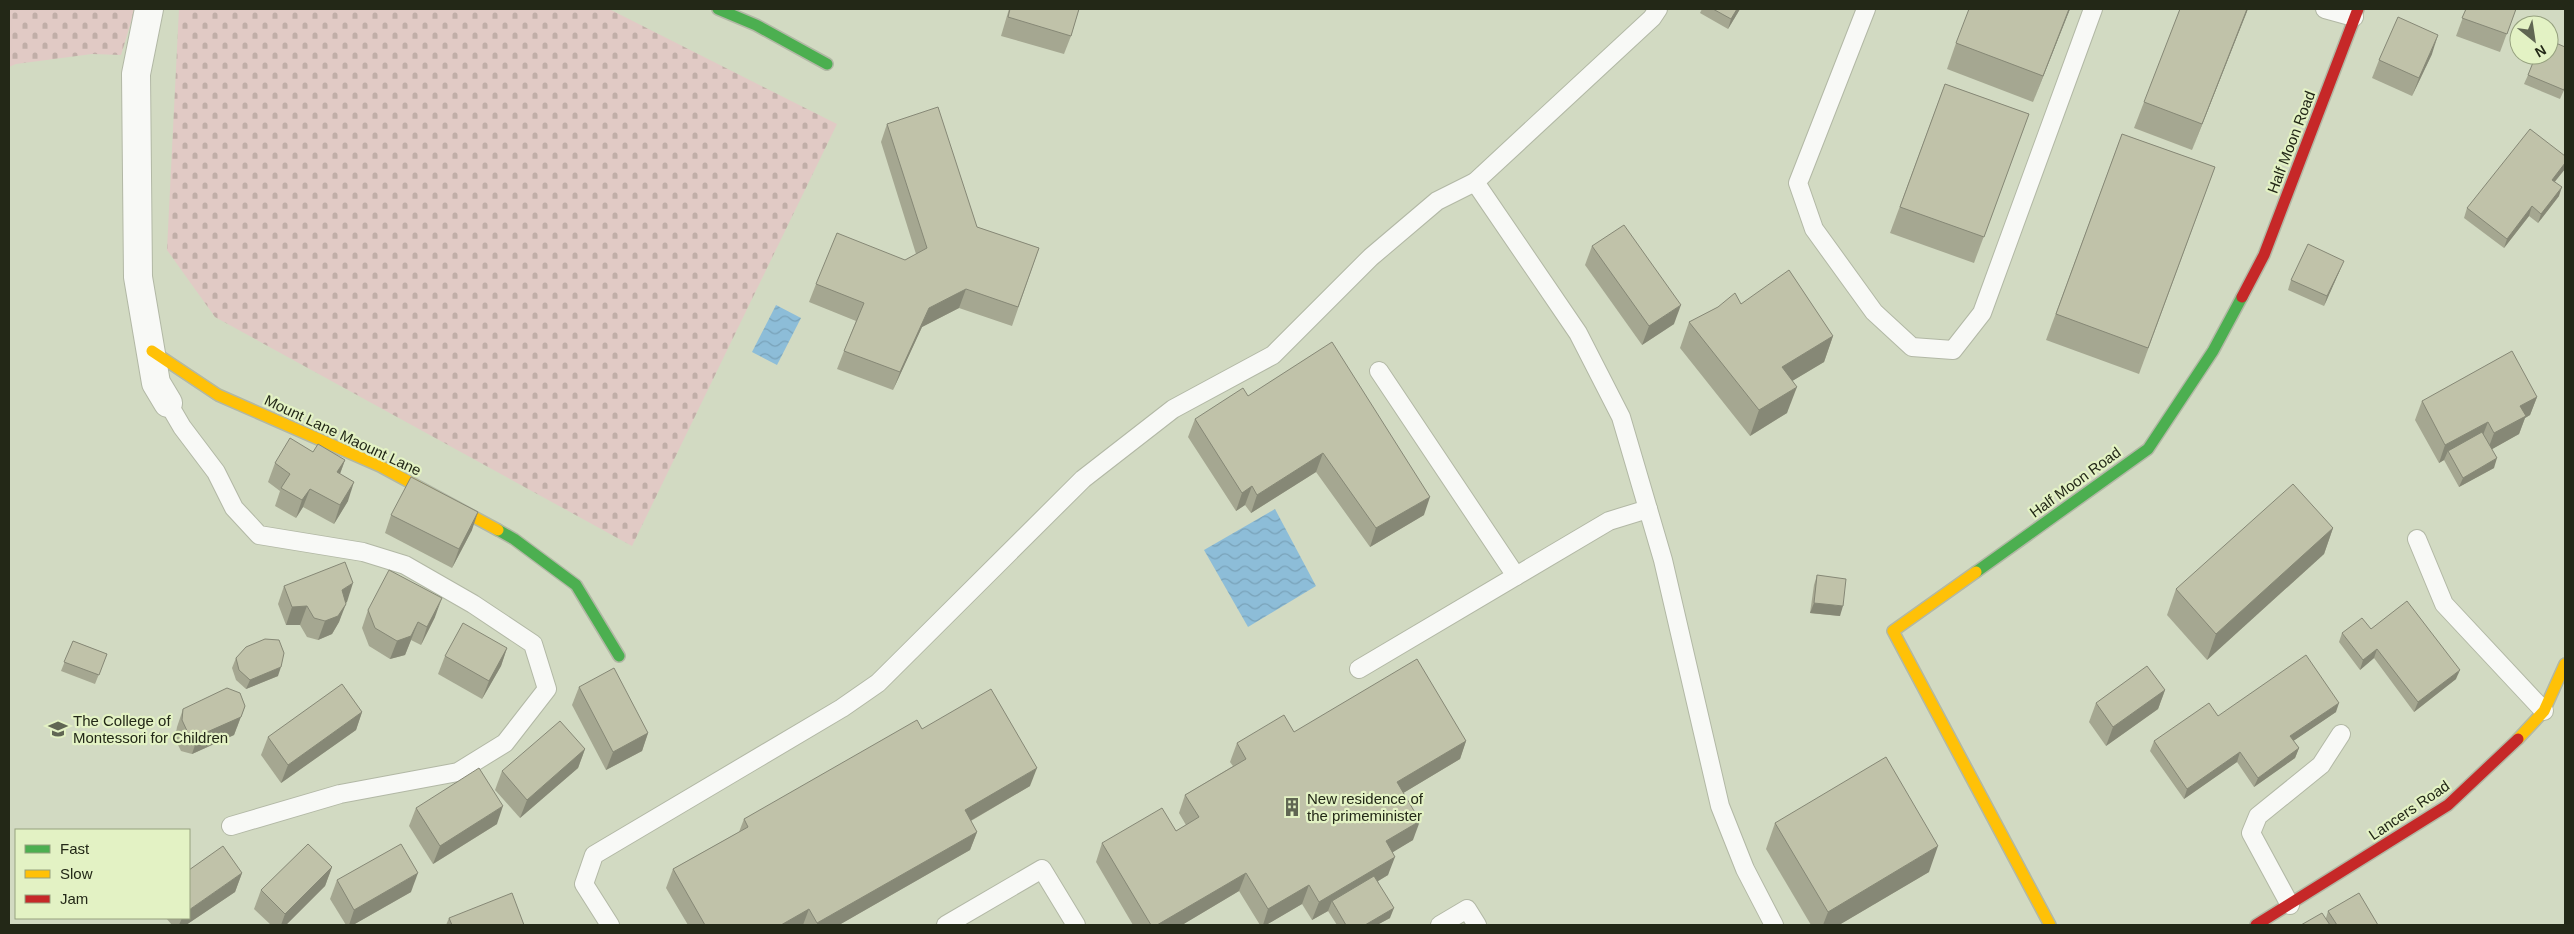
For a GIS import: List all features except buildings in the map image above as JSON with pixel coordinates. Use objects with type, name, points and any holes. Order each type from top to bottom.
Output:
[{"type":"street","points":[[149,9],[136,74],[138,278],[156,383],[168,404]]},
{"type":"street","points":[[718,9],[756,25],[827,64]]},
{"type":"street","name":"Half Moon Road","points":[[2050,925],[1893,631],[2148,449],[2213,351],[2264,255],[2356,13]]},
{"type":"street","name":"Mount Lane Maount Lane","points":[[152,351],[218,395],[380,466],[514,539],[576,584],[618,656]]},
{"type":"street","name":"Lancers Road","points":[[2256,925],[2290,906],[2448,805],[2506,752],[2544,711],[2565,664]]},
{"type":"lane","points":[[610,925],[584,884],[594,855],[842,708],[878,683],[1084,479],[1173,409],[1272,355],[1371,256],[1437,201],[1475,182],[1645,25],[1658,9]]},
{"type":"lane","points":[[1866,9],[1798,183],[1814,229],[1874,312],[1912,347],[1953,350],[1982,314],[2093,9]]},
{"type":"lane","points":[[2325,9],[2356,13]]},
{"type":"lane","points":[[1475,182],[1578,333],[1621,417],[1663,560],[1720,806],[1745,869],[1774,925]]},
{"type":"lane","points":[[1379,372],[1516,576]]},
{"type":"lane","points":[[168,404],[182,428],[216,472],[234,508],[259,535],[363,552],[404,565],[473,604],[533,644],[547,689],[505,743],[458,772],[340,794],[231,826]]},
{"type":"lane","points":[[1359,669],[1609,521],[1648,509]]},
{"type":"lane","points":[[2417,539],[2444,604],[2544,711]]},
{"type":"lane","points":[[2290,906],[2251,833],[2258,816],[2321,765],[2341,734]]},
{"type":"lane","points":[[946,925],[1042,869],[1076,925]]},
{"type":"lane","points":[[1440,925],[1467,909],[1478,925]]},
{"type":"green space","points":[[9,9],[135,9],[121,55],[92,54],[16,64],[9,67]]},
{"type":"green space","points":[[179,9],[609,9],[837,124],[632,546],[215,317],[167,250]]},
{"type":"water","points":[[776,305],[801,318],[777,365],[752,352]]},
{"type":"water","points":[[1275,509],[1316,586],[1248,627],[1204,550]]},
{"type":"traffic: fast","points":[[718,9],[756,25],[827,64]]},
{"type":"traffic: fast","points":[[1976,572],[2148,449],[2213,351],[2242,297]]},
{"type":"traffic: fast","points":[[498,530],[514,539],[576,585],[619,656]]},
{"type":"traffic: slow","points":[[152,351],[218,395],[380,466],[498,530]]},
{"type":"traffic: slow","points":[[1976,572],[1893,631],[2050,925]]},
{"type":"traffic: slow","points":[[2518,739],[2544,711],[2565,664]]},
{"type":"traffic: jam","points":[[2242,297],[2264,255],[2358,9]]},
{"type":"traffic: jam","points":[[2256,925],[2448,805],[2518,739]]},
{"type":"place","name":"The College of Montessori for Children","points":[[58,729]]},
{"type":"place","name":"New residence of the primeminister","points":[[1292,807]]}]
